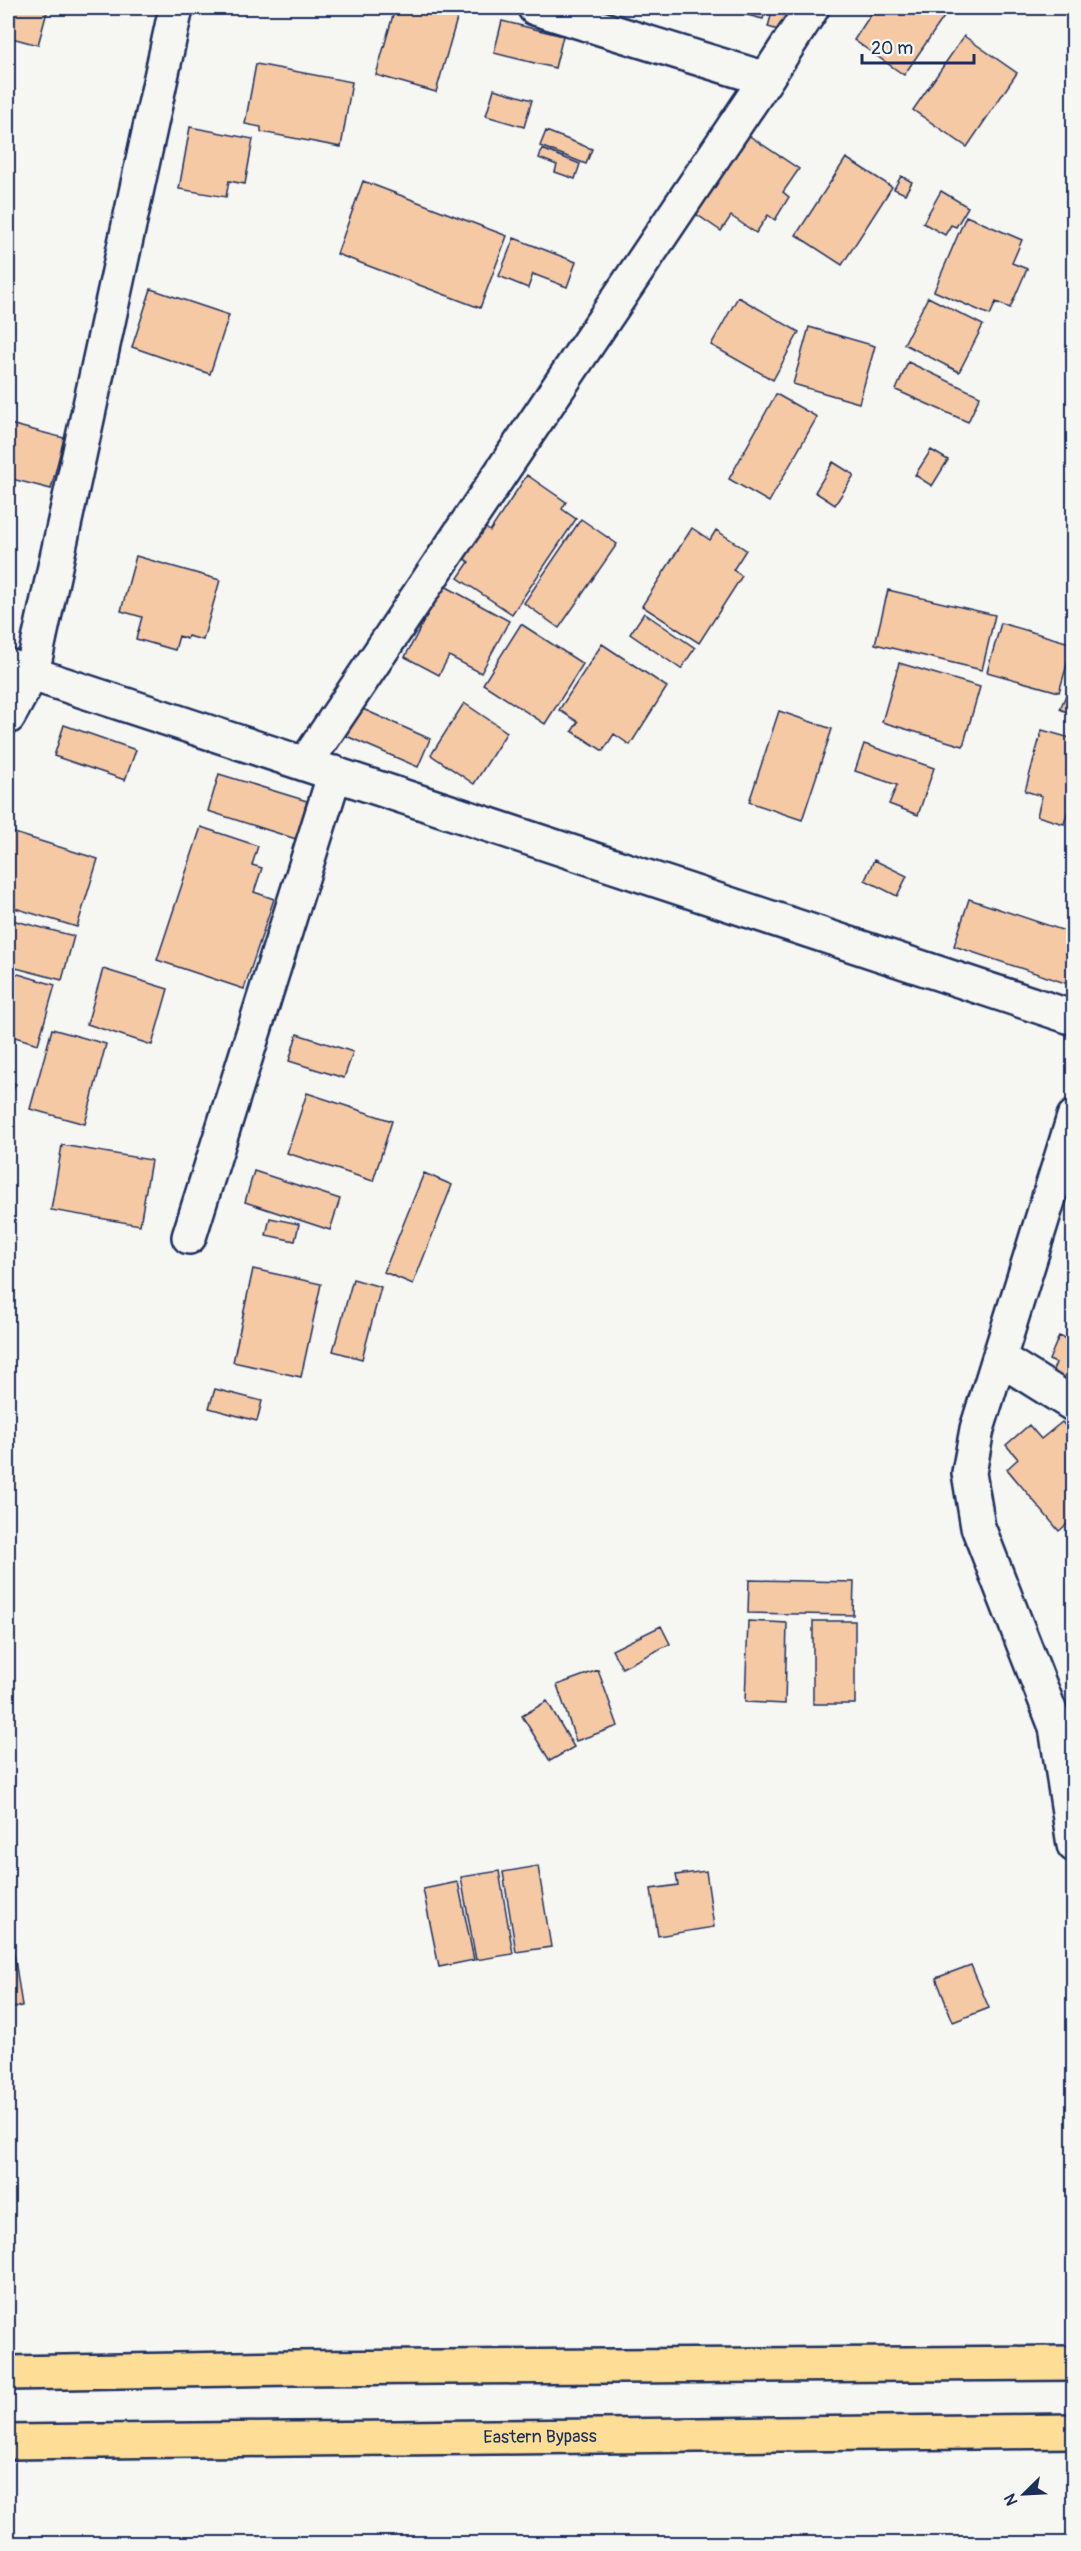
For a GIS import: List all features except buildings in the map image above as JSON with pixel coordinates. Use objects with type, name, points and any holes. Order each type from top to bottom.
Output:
[{"type":"highway","points":[[8,2373],[306,2368],[1074,2363]]},
{"type":"highway","name":"Eastern Bypass","points":[[8,2442],[1074,2431]]},
{"type":"street","points":[[8,717],[176,8]]},
{"type":"street","points":[[535,8],[766,79]]},
{"type":"street","points":[[189,1237],[320,768],[812,8]]},
{"type":"street","points":[[20,669],[1074,1018]]},
{"type":"street","points":[[1074,1117],[977,1429],[969,1473],[978,1527],[1056,1727],[1074,1845]]},
{"type":"street","points":[[999,1358],[1074,1405]]}]
